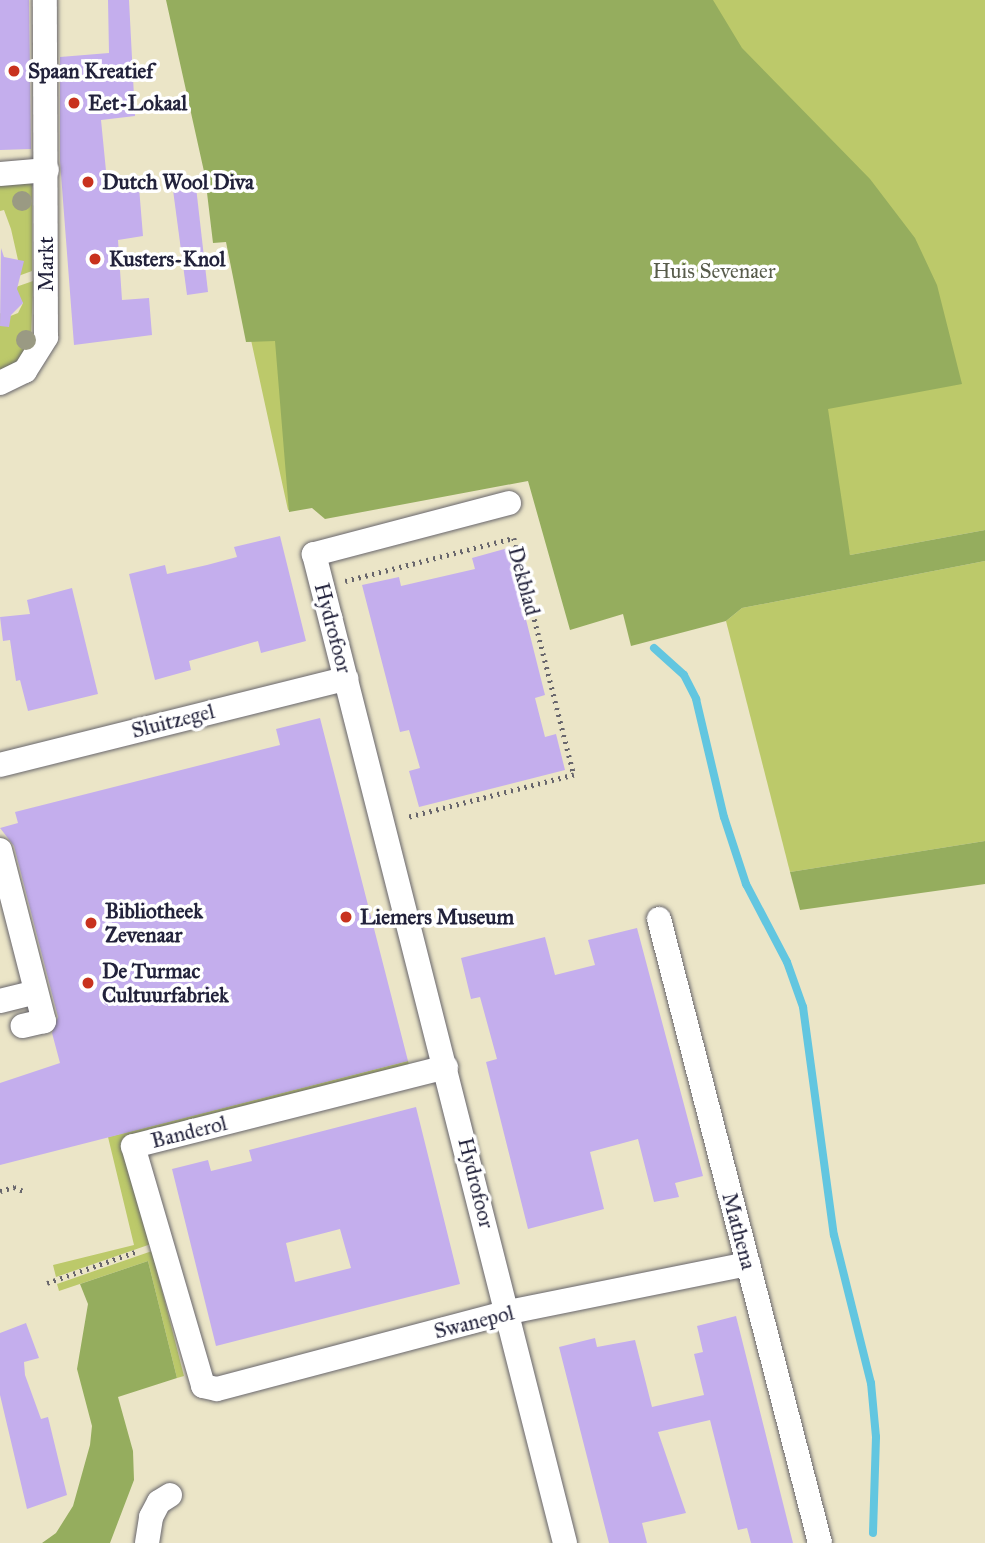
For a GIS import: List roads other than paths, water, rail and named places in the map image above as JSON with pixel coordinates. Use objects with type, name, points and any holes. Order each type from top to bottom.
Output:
[{"type":"street","name":"Markt","points":[[0,383],[25,371],[46,337],[46,0]]},
{"type":"street","points":[[0,174],[47,170]]},
{"type":"street","name":"Hydrofoor","points":[[509,503],[314,554],[509,1312],[565,1543]]},
{"type":"street","name":"Sluitzegel","points":[[0,765],[346,678]]},
{"type":"street","points":[[0,850],[44,1021],[23,1026]]},
{"type":"street","name":"Mathena","points":[[659,919],[820,1543]]},
{"type":"street","points":[[0,1001],[36,992]]},
{"type":"street","name":"Banderol","points":[[203,1386],[133,1146],[446,1067]]},
{"type":"street","name":"Swanepol","points":[[203,1386],[217,1389],[509,1312],[748,1264]]},
{"type":"street","points":[[147,1543],[151,1517],[159,1502],[170,1495]]},
{"type":"waterway","points":[[654,648],[684,675],[696,699],[724,817],[746,884],[787,962],[803,1007],[834,1235],[871,1383],[876,1437],[873,1533]]},
{"type":"place","name":"Spaan Kreatief","points":[[14,71]]},
{"type":"place","name":"Eet-Lokaal","points":[[74,103]]},
{"type":"place","name":"Dutch Wool Diva","points":[[88,182]]},
{"type":"place","name":"Kusters-Knol","points":[[95,259]]},
{"type":"place","name":"Liemers Museum","points":[[346,917]]},
{"type":"place","name":"Bibliotheek Zevenaar","points":[[91,923]]},
{"type":"place","name":"De Turmac Cultuurfabriek","points":[[88,983]]},
{"type":"park label","name":"Huis Sevenaer","points":[[714,271]]}]
